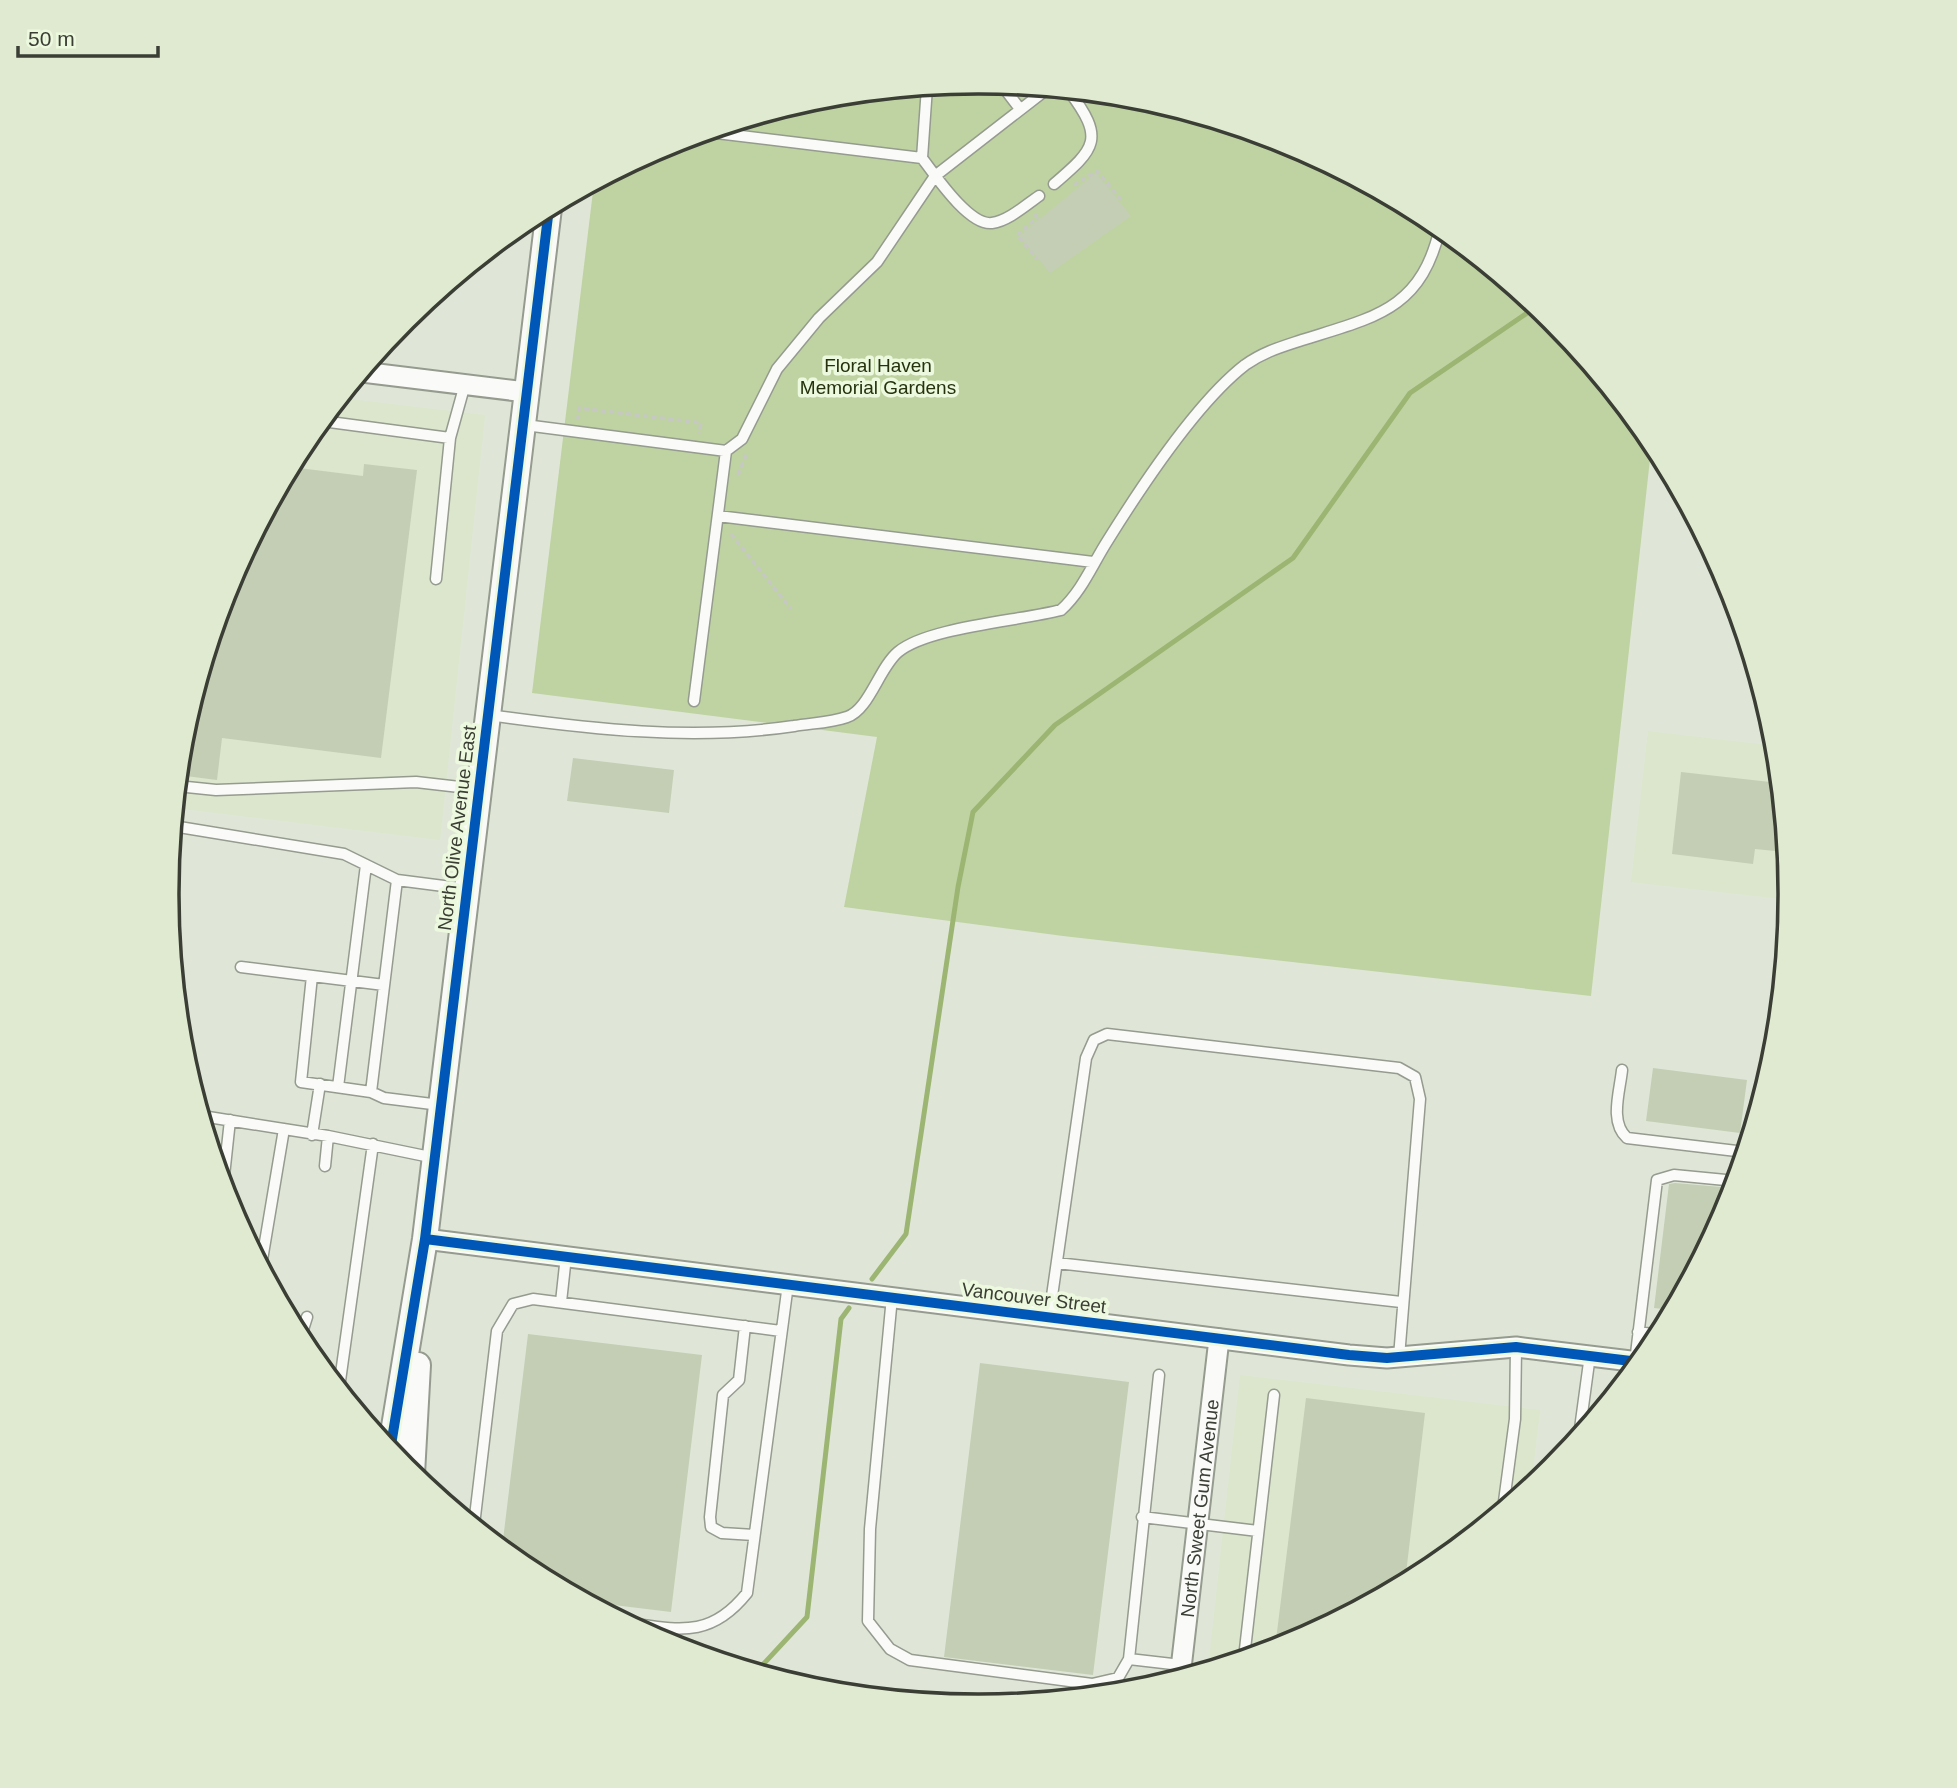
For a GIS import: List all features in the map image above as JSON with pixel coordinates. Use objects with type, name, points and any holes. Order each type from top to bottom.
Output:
[{"type":"street","name":"North Olive Avenue East","points":[[392,1437],[425,1238],[547,221]]},
{"type":"street","points":[[372,373],[526,392]]},
{"type":"street","name":"North Olive Avenue East","points":[[413,1459],[425,1238]]},
{"type":"street","name":"Vancouver Street","points":[[425,1238],[1349,1355],[1399,1357],[1516,1347],[1627,1361]]},
{"type":"street","name":"North Sweet Gum Avenue","points":[[1181,1667],[1219,1339]]},
{"type":"lane","points":[[1009,95],[1020,109]]},
{"type":"lane","points":[[926,96],[922,158],[960,205],[982,223],[994,223],[1039,196]]},
{"type":"lane","points":[[522,424],[726,451],[742,439],[777,369],[819,318],[877,262],[935,176],[1037,97]]},
{"type":"lane","points":[[1054,184],[1087,156],[1091,146],[1086,114],[1076,100]]},
{"type":"lane","points":[[730,135],[922,158]]},
{"type":"lane","points":[[489,715],[580,727],[683,732],[752,732],[849,717],[862,708],[870,690],[897,652],[924,637],[1061,610],[1077,595],[1093,562],[1136,496],[1223,382],[1261,353],[1349,325],[1397,304],[1416,287],[1434,256],[1437,240]]},
{"type":"lane","points":[[436,579],[450,438],[465,384]]},
{"type":"lane","points":[[333,422],[450,438]]},
{"type":"lane","points":[[694,701],[726,451]]},
{"type":"lane","points":[[718,516],[1093,562]]},
{"type":"lane","points":[[186,787],[216,790],[416,782],[480,789]]},
{"type":"lane","points":[[182,828],[344,854],[397,880],[468,890]]},
{"type":"lane","points":[[338,1087],[366,865]]},
{"type":"lane","points":[[371,1092],[397,880]]},
{"type":"lane","points":[[241,967],[384,985]]},
{"type":"lane","points":[[312,976],[301,1082],[371,1092],[384,1098],[441,1105]]},
{"type":"lane","points":[[1049,1317],[1086,1058],[1094,1040],[1107,1034],[1399,1068],[1415,1077],[1420,1099],[1401,1302],[1399,1357]]},
{"type":"lane","points":[[1622,1070],[1616,1120],[1619,1131],[1627,1138],[1736,1151]]},
{"type":"lane","points":[[312,1135],[320,1084]]},
{"type":"lane","points":[[211,1117],[373,1144],[435,1158]]},
{"type":"lane","points":[[225,1162],[230,1120]]},
{"type":"lane","points":[[263,1252],[284,1129]]},
{"type":"lane","points":[[325,1166],[328,1136]]},
{"type":"lane","points":[[341,1376],[373,1144]]},
{"type":"lane","points":[[1638,1346],[1657,1180],[1674,1175],[1725,1180]]},
{"type":"lane","points":[[561,1302],[566,1256]]},
{"type":"lane","points":[[1056,1263],[1401,1302]]},
{"type":"lane","points":[[658,1626],[683,1629],[711,1625],[734,1609],[747,1592],[788,1284]]},
{"type":"lane","points":[[892,1297],[870,1529],[868,1621],[890,1649],[910,1660],[1092,1685],[1118,1678],[1129,1659],[1159,1376]]},
{"type":"lane","points":[[475,1515],[497,1331],[513,1304],[533,1298],[782,1331]]},
{"type":"lane","points":[[305,1324],[307,1317]]},
{"type":"lane","points":[[745,1326],[739,1380],[723,1395],[710,1517],[711,1527],[722,1532],[754,1535]]},
{"type":"lane","points":[[1638,1332],[1646,1333]]},
{"type":"lane","points":[[1505,1496],[1515,1419],[1516,1347]]},
{"type":"lane","points":[[1581,1419],[1590,1356]]},
{"type":"lane","points":[[1245,1647],[1274,1395]]},
{"type":"lane","points":[[1142,1517],[1258,1531]]},
{"type":"lane","points":[[1129,1659],[1172,1669]]},
{"type":"path","points":[[1027,215],[1032,210],[1037,218],[1017,235],[1037,259]]},
{"type":"path","points":[[570,424],[578,420],[579,408],[701,423],[701,439]]},
{"type":"path","points":[[735,486],[752,441]]},
{"type":"path","points":[[725,536],[742,530]]},
{"type":"path","points":[[732,534],[791,609]]},
{"type":"shaded area","points":[[350,399],[485,415],[440,840],[184,809],[194,738],[206,687],[240,588],[261,540],[286,494]]},
{"type":"shaded area","points":[[1648,731],[1764,745],[1776,842],[1778,899],[1631,882]]},
{"type":"shaded area","points":[[1240,1375],[1540,1410],[1533,1469],[1465,1528],[1423,1559],[1332,1611],[1284,1633],[1209,1659]]},
{"type":"green space","name":"Floral Haven Memorial Gardens","points":[[978,94],[1083,101],[1185,122],[1284,155],[1332,177],[1423,229],[1506,293],[1580,367],[1613,407],[1650,461],[1591,996],[1063,936],[844,907],[877,737],[532,693],[593,195],[673,155],[722,137],[823,110],[874,101]]},
{"type":"building","points":[[1096,173],[1131,216],[1050,273],[1019,236]]},
{"type":"building","points":[[364,464],[417,470],[381,758],[222,738],[217,780],[188,776],[206,687],[221,637],[261,540],[286,494],[302,468],[363,476]]},
{"type":"building","points":[[573,758],[674,770],[669,813],[567,801]]},
{"type":"building","points":[[1681,772],[1770,782],[1776,851],[1755,849],[1753,864],[1672,854]]},
{"type":"building","points":[[1653,1068],[1747,1080],[1740,1133],[1646,1121]]},
{"type":"building","points":[[1669,1184],[1722,1187],[1696,1248],[1662,1309],[1654,1308]]},
{"type":"building","points":[[528,1334],[702,1355],[671,1612],[614,1605],[534,1559],[503,1536]]},
{"type":"building","points":[[980,1363],[1129,1382],[1093,1675],[944,1657]]},
{"type":"building","points":[[1306,1398],[1425,1413],[1407,1569],[1332,1611],[1277,1636]]},
{"type":"waterway","points":[[872,1279],[906,1234],[958,887],[973,812],[1055,725],[1293,558],[1410,393],[1527,313]]},
{"type":"waterway","points":[[764,1664],[807,1617],[841,1319],[849,1308]]},
{"type":"cycle path","points":[[392,1437],[425,1239],[547,221]]},
{"type":"cycle path","points":[[425,1239],[1349,1355],[1387,1358],[1516,1347],[1627,1361]]}]
